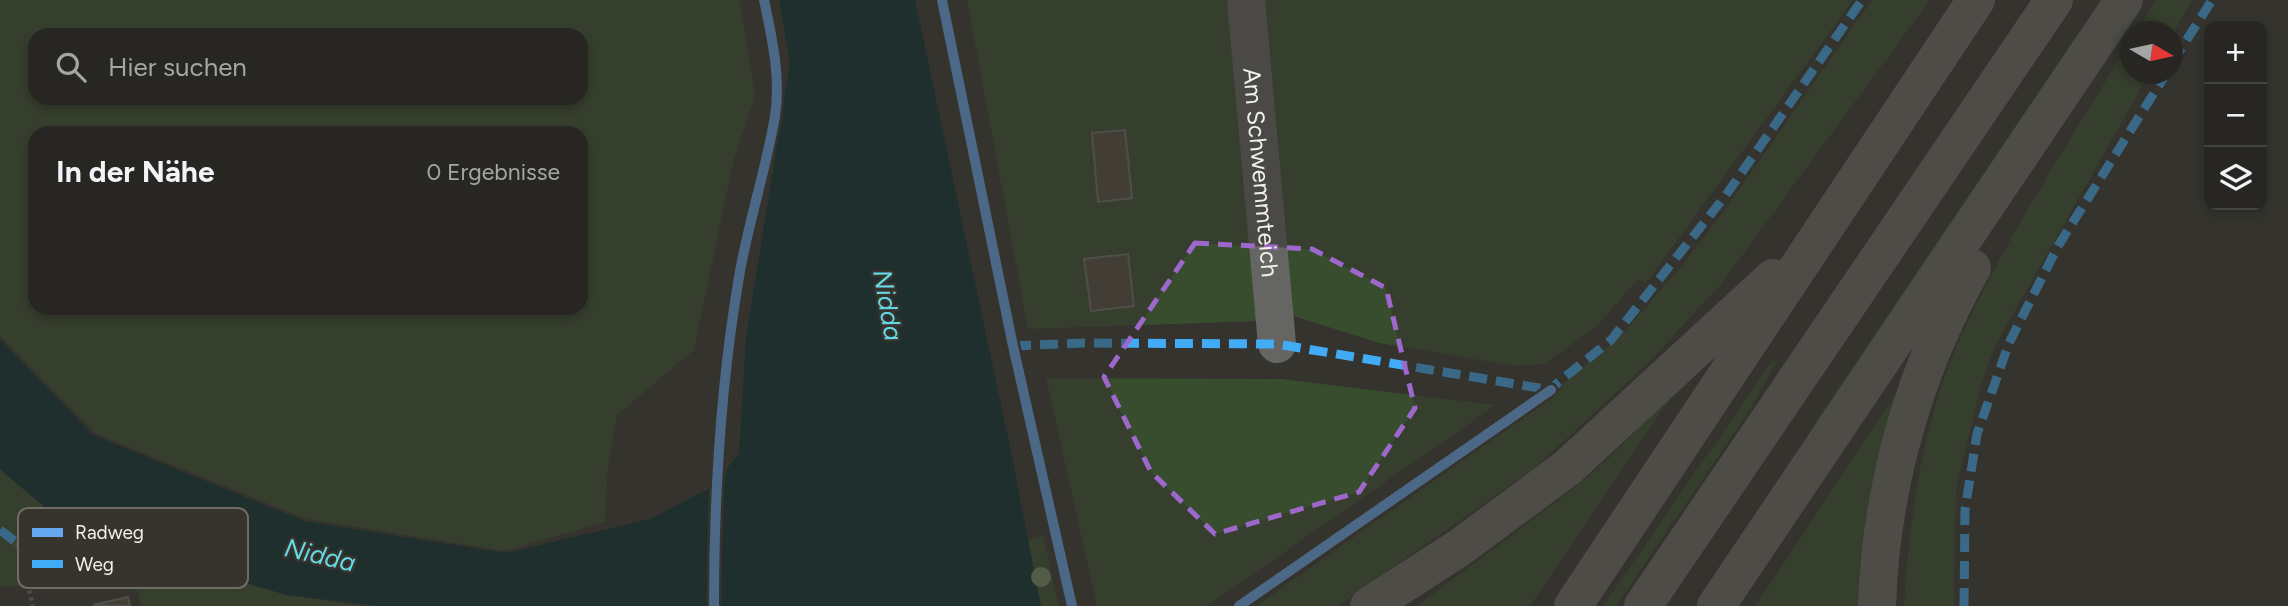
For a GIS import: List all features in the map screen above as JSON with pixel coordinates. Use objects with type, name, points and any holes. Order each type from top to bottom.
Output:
[{"type":"highway","points":[[1573,606],[1976,0]]},
{"type":"highway","points":[[1643,606],[2054,0]]},
{"type":"highway","points":[[1716,606],[2124,0]]},
{"type":"highway","points":[[1877,606],[1878,566],[1893,474],[1931,350],[1945,316],[1989,239],[2101,60],[2130,0]]},
{"type":"highway","points":[[1369,606],[1459,548],[1567,468],[1820,233]]},
{"type":"lane","name":"Am Schwemmteich","points":[[1246,0],[1277,344]]},
{"type":"path","points":[[29,588],[33,606]]},
{"type":"highlighted area","points":[[1195,243],[1312,249],[1386,288],[1415,408],[1359,492],[1215,534],[1151,472],[1104,377]]},
{"type":"green space","points":[[0,0],[740,0],[755,96],[733,163],[694,350],[617,415],[608,464],[605,522],[505,551],[306,519],[95,433],[0,336]]},
{"type":"green space","points":[[967,0],[1230,0],[1261,321],[1028,329]]},
{"type":"green space","points":[[1263,0],[1853,0],[1646,283],[1638,279],[1596,327],[1544,364],[1515,366],[1379,343],[1284,313]]},
{"type":"green space","points":[[1872,0],[1930,0],[1721,284],[1649,362],[1536,467],[1338,606],[1256,606],[1527,415],[1625,331],[1679,269],[1724,211]]},
{"type":"green space","points":[[2156,0],[2192,0],[2180,21],[2143,21]]},
{"type":"green space","points":[[2078,33],[2081,38],[1819,436],[1810,430]]},
{"type":"green space","points":[[2120,58],[2120,84],[2143,84],[1995,346],[1982,382],[1956,488],[1954,606],[1904,606],[1910,536],[1921,466],[1949,364],[1981,294],[2064,148]]},
{"type":"green space","points":[[1772,361],[1777,361],[1751,408],[1616,606],[1603,606]]},
{"type":"green space","points":[[1046,378],[1281,379],[1496,405],[1207,606],[1097,606]]},
{"type":"green space","points":[[1676,390],[1530,606],[1417,606],[1606,461]]},
{"type":"green space","points":[[1898,392],[1864,606],[1755,606],[1862,445]]},
{"type":"green space","points":[[0,470],[45,508],[18,508],[18,586],[0,586]]},
{"type":"green space","points":[[1043,536],[1059,606],[1041,606],[1027,540]]},
{"type":"green space","points":[[248,584],[287,595],[365,606],[141,606],[136,588],[248,588]]},
{"type":"water","name":"Nidda","points":[[779,0],[915,0],[1041,606],[379,606],[287,595],[248,584],[248,508],[46,508],[0,469],[0,339],[93,435],[304,521],[506,553],[650,519],[714,486],[739,453],[746,338],[790,63]]},
{"type":"building","points":[[1125,130],[1132,198],[1098,202],[1092,133]]},
{"type":"building","points":[[1128,254],[1134,306],[1091,311],[1084,259]]},
{"type":"building","points":[[128,597],[130,606],[93,605]]},
{"type":"marked path","points":[[1545,393],[1611,340],[1726,195],[1862,0]]},
{"type":"marked path","points":[[2183,46],[2212,0]]},
{"type":"marked path","points":[[1964,606],[1965,510],[1977,434],[2009,343],[2058,246],[2160,84]]},
{"type":"marked path","points":[[1013,346],[1083,343],[1277,344],[1551,390]]},
{"type":"marked path","points":[[0,530],[17,543]]},
{"type":"cycle path","points":[[714,606],[717,482],[732,318],[777,101],[775,58],[764,0]]},
{"type":"cycle path","points":[[942,0],[1013,346],[1072,606]]},
{"type":"cycle path","points":[[1239,606],[1551,390]]}]
